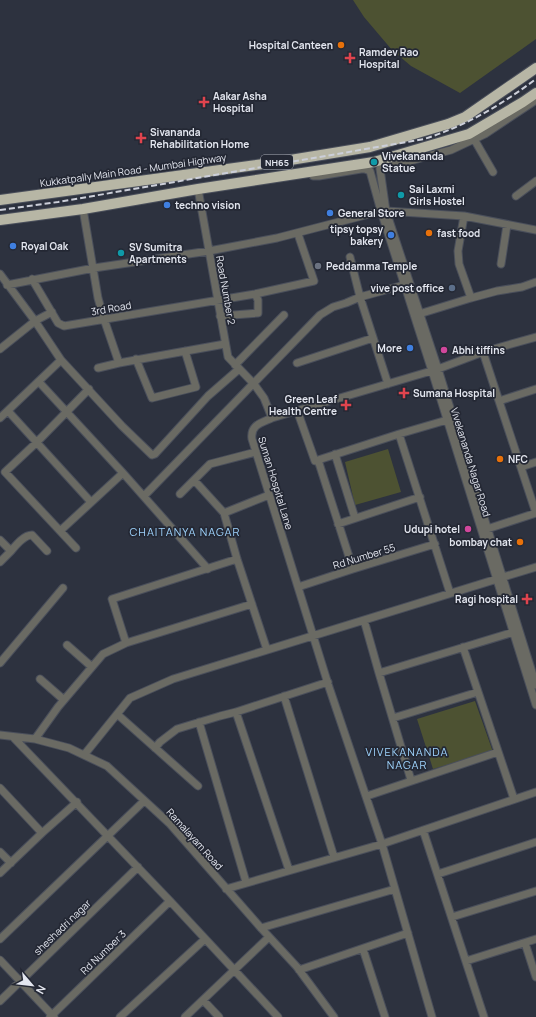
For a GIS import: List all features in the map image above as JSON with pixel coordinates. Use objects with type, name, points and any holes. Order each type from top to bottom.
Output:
[{"type":"highway","name":"Kukkatpally Main Road - Mumbai Highway","points":[[0,200],[278,162],[370,147],[448,124],[465,116],[536,68]]},
{"type":"highway","name":"NH65","points":[[0,220],[83,209],[198,189],[374,162],[454,143],[536,93]]},
{"type":"street","points":[[380,169],[425,158],[454,143],[474,139],[485,134],[536,100]]},
{"type":"street","points":[[474,139],[494,172]]},
{"type":"street","points":[[380,169],[385,159]]},
{"type":"street","name":"Vivekananda Nagar Road","points":[[309,172],[313,176],[319,176],[361,169],[370,171],[419,314],[447,420],[536,685]]},
{"type":"street","name":"Vivekananda Nagar Road","points":[[380,169],[383,211],[404,285],[435,370],[487,529],[514,632],[536,705]]},
{"type":"street","points":[[516,196],[536,181]]},
{"type":"street","name":"Road Number 2","points":[[198,189],[228,357],[254,384],[264,398],[272,418]]},
{"type":"street","points":[[83,209],[98,298],[119,363]]},
{"type":"street","points":[[4,284],[94,268],[209,251],[298,234],[383,211],[464,216],[536,230]]},
{"type":"street","points":[[464,216],[458,251],[459,264],[471,298]]},
{"type":"street","points":[[501,264],[506,225]]},
{"type":"street","name":"3rd Road","points":[[32,279],[58,323],[64,326],[255,294],[314,280],[298,234]]},
{"type":"street","points":[[350,257],[360,297],[388,384]]},
{"type":"street","points":[[0,274],[4,284],[35,321],[61,360],[122,426],[148,452],[153,455],[237,367],[284,315]]},
{"type":"street","points":[[419,314],[497,291],[522,288],[536,282]]},
{"type":"street","points":[[144,496],[320,315],[332,307],[360,297],[404,285]]},
{"type":"street","points":[[220,316],[258,313],[258,300],[255,294]]},
{"type":"street","points":[[0,349],[35,321],[52,312]]},
{"type":"street","name":"Suman Hospital Lane","points":[[432,1017],[382,844],[328,682],[251,434],[254,427],[272,418],[435,370],[484,352],[536,336]]},
{"type":"street","points":[[297,363],[373,338]]},
{"type":"street","points":[[98,368],[136,359],[225,344]]},
{"type":"street","points":[[136,359],[152,398],[196,387],[185,351]]},
{"type":"street","points":[[484,352],[536,512],[487,529]]},
{"type":"street","points":[[0,418],[61,360]]},
{"type":"street","points":[[39,382],[144,496],[208,569]]},
{"type":"street","points":[[76,548],[2,469],[36,442],[89,389]]},
{"type":"street","points":[[499,401],[536,389]]},
{"type":"street","points":[[297,410],[315,461],[447,420]]},
{"type":"street","points":[[8,411],[91,502]]},
{"type":"street","points":[[399,434],[450,593]]},
{"type":"street","points":[[180,494],[210,464],[256,452]]},
{"type":"street","points":[[335,454],[355,518]]},
{"type":"street","points":[[318,460],[353,569]]},
{"type":"street","points":[[521,466],[536,462]]},
{"type":"street","points":[[60,531],[123,473]]},
{"type":"street","points":[[194,480],[224,514],[267,650]]},
{"type":"street","points":[[224,514],[269,495]]},
{"type":"street","points":[[338,524],[420,497]]},
{"type":"street","points":[[0,562],[25,537],[30,535],[32,535],[47,551]]},
{"type":"street","points":[[0,540],[11,550]]},
{"type":"street","name":"Rd Number 55","points":[[298,587],[435,544]]},
{"type":"street","points":[[126,643],[112,599],[237,559]]},
{"type":"street","points":[[84,755],[130,698],[173,678],[536,567]]},
{"type":"street","points":[[0,663],[64,588]]},
{"type":"street","points":[[35,739],[64,700],[103,654],[126,643],[252,604]]},
{"type":"street","points":[[364,620],[411,780]]},
{"type":"street","points":[[379,673],[514,632]]},
{"type":"street","points":[[67,645],[92,667]]},
{"type":"street","points":[[463,647],[514,798]]},
{"type":"street","points":[[40,679],[64,700]]},
{"type":"street","points":[[155,748],[160,742],[177,729],[236,712],[328,682]]},
{"type":"street","points":[[393,718],[478,692]]},
{"type":"street","points":[[284,696],[334,857]]},
{"type":"street","points":[[236,712],[290,870]]},
{"type":"street","points":[[117,714],[198,786]]},
{"type":"street","points":[[199,722],[246,882]]},
{"type":"street","name":"Ramalayam Road","points":[[0,735],[35,739],[69,748],[107,766],[170,824],[226,889],[300,970],[334,1017]]},
{"type":"street","points":[[14,737],[77,802],[278,1017]]},
{"type":"street","points":[[367,796],[498,752]]},
{"type":"street","points":[[0,788],[42,833]]},
{"type":"street","points":[[226,889],[382,844],[514,798],[536,792]]},
{"type":"street","points":[[0,939],[144,801]]},
{"type":"street","points":[[0,873],[77,802]]},
{"type":"street","points":[[423,830],[484,1017]]},
{"type":"street","points":[[438,874],[536,842]]},
{"type":"street","points":[[0,852],[10,863]]},
{"type":"street","name":"sheshadri nagar","points":[[0,1001],[138,867]]},
{"type":"street","points":[[261,928],[395,889]]},
{"type":"street","points":[[452,917],[536,891]]},
{"type":"street","name":"Rd Number 3","points":[[52,1016],[170,901]]},
{"type":"street","points":[[300,970],[408,933]]},
{"type":"street","points":[[185,1017],[269,937]]},
{"type":"street","points":[[120,1017],[205,939]]},
{"type":"street","points":[[466,961],[536,939]]},
{"type":"street","points":[[525,942],[536,977]]},
{"type":"street","points":[[363,949],[385,1017]]},
{"type":"street","points":[[0,960],[52,1016]]},
{"type":"street","points":[[203,1000],[219,1017]]},
{"type":"green space","points":[[353,0],[536,0],[536,39],[460,93],[411,66],[392,50],[364,17]]},
{"type":"green space","points":[[388,449],[401,492],[355,505],[345,462]]},
{"type":"green space","points":[[475,701],[493,752],[433,769],[417,719]]},
{"type":"railway","points":[[0,210],[58,202],[424,139],[454,128],[483,114],[510,98],[536,79]]},
{"type":"place","name":"Hospital Canteen","points":[[341,45]]},
{"type":"place","name":"Ramdev Rao Hospital","points":[[350,58]]},
{"type":"place","name":"Aakar Asha Hospital","points":[[204,102]]},
{"type":"place","name":"Sivananda Rehabilitation Home","points":[[141,138]]},
{"type":"place","name":"Vivekananda Statue","points":[[374,162]]},
{"type":"place","name":"Sai Laxmi Girls Hostel","points":[[401,195]]},
{"type":"place","name":"techno vision","points":[[167,205]]},
{"type":"place","name":"General Store","points":[[330,213]]},
{"type":"place","name":"fast food","points":[[429,233]]},
{"type":"place","name":"tipsy topsy bakery","points":[[391,235]]},
{"type":"place","name":"Royal Oak","points":[[13,246]]},
{"type":"place","name":"SV Sumitra Apartments","points":[[121,253]]},
{"type":"place","name":"Peddamma Temple","points":[[318,266]]},
{"type":"place","name":"vive post office","points":[[452,288]]},
{"type":"place","name":"More","points":[[410,348]]},
{"type":"place","name":"Abhi tiffins","points":[[444,350]]},
{"type":"place","name":"Sumana Hospital","points":[[404,393]]},
{"type":"place","name":"Green Leaf Health Centre","points":[[346,405]]},
{"type":"place","name":"NFC","points":[[500,459]]},
{"type":"place","name":"Udupi hotel","points":[[468,529]]},
{"type":"place","name":"bombay chat","points":[[520,542]]},
{"type":"place","name":"Ragi hospital","points":[[527,599]]},
{"type":"district","name":"CHAITANYA NAGAR","points":[[185,531]]},
{"type":"district","name":"VIVEKANANDA NAGAR","points":[[407,757]]}]
